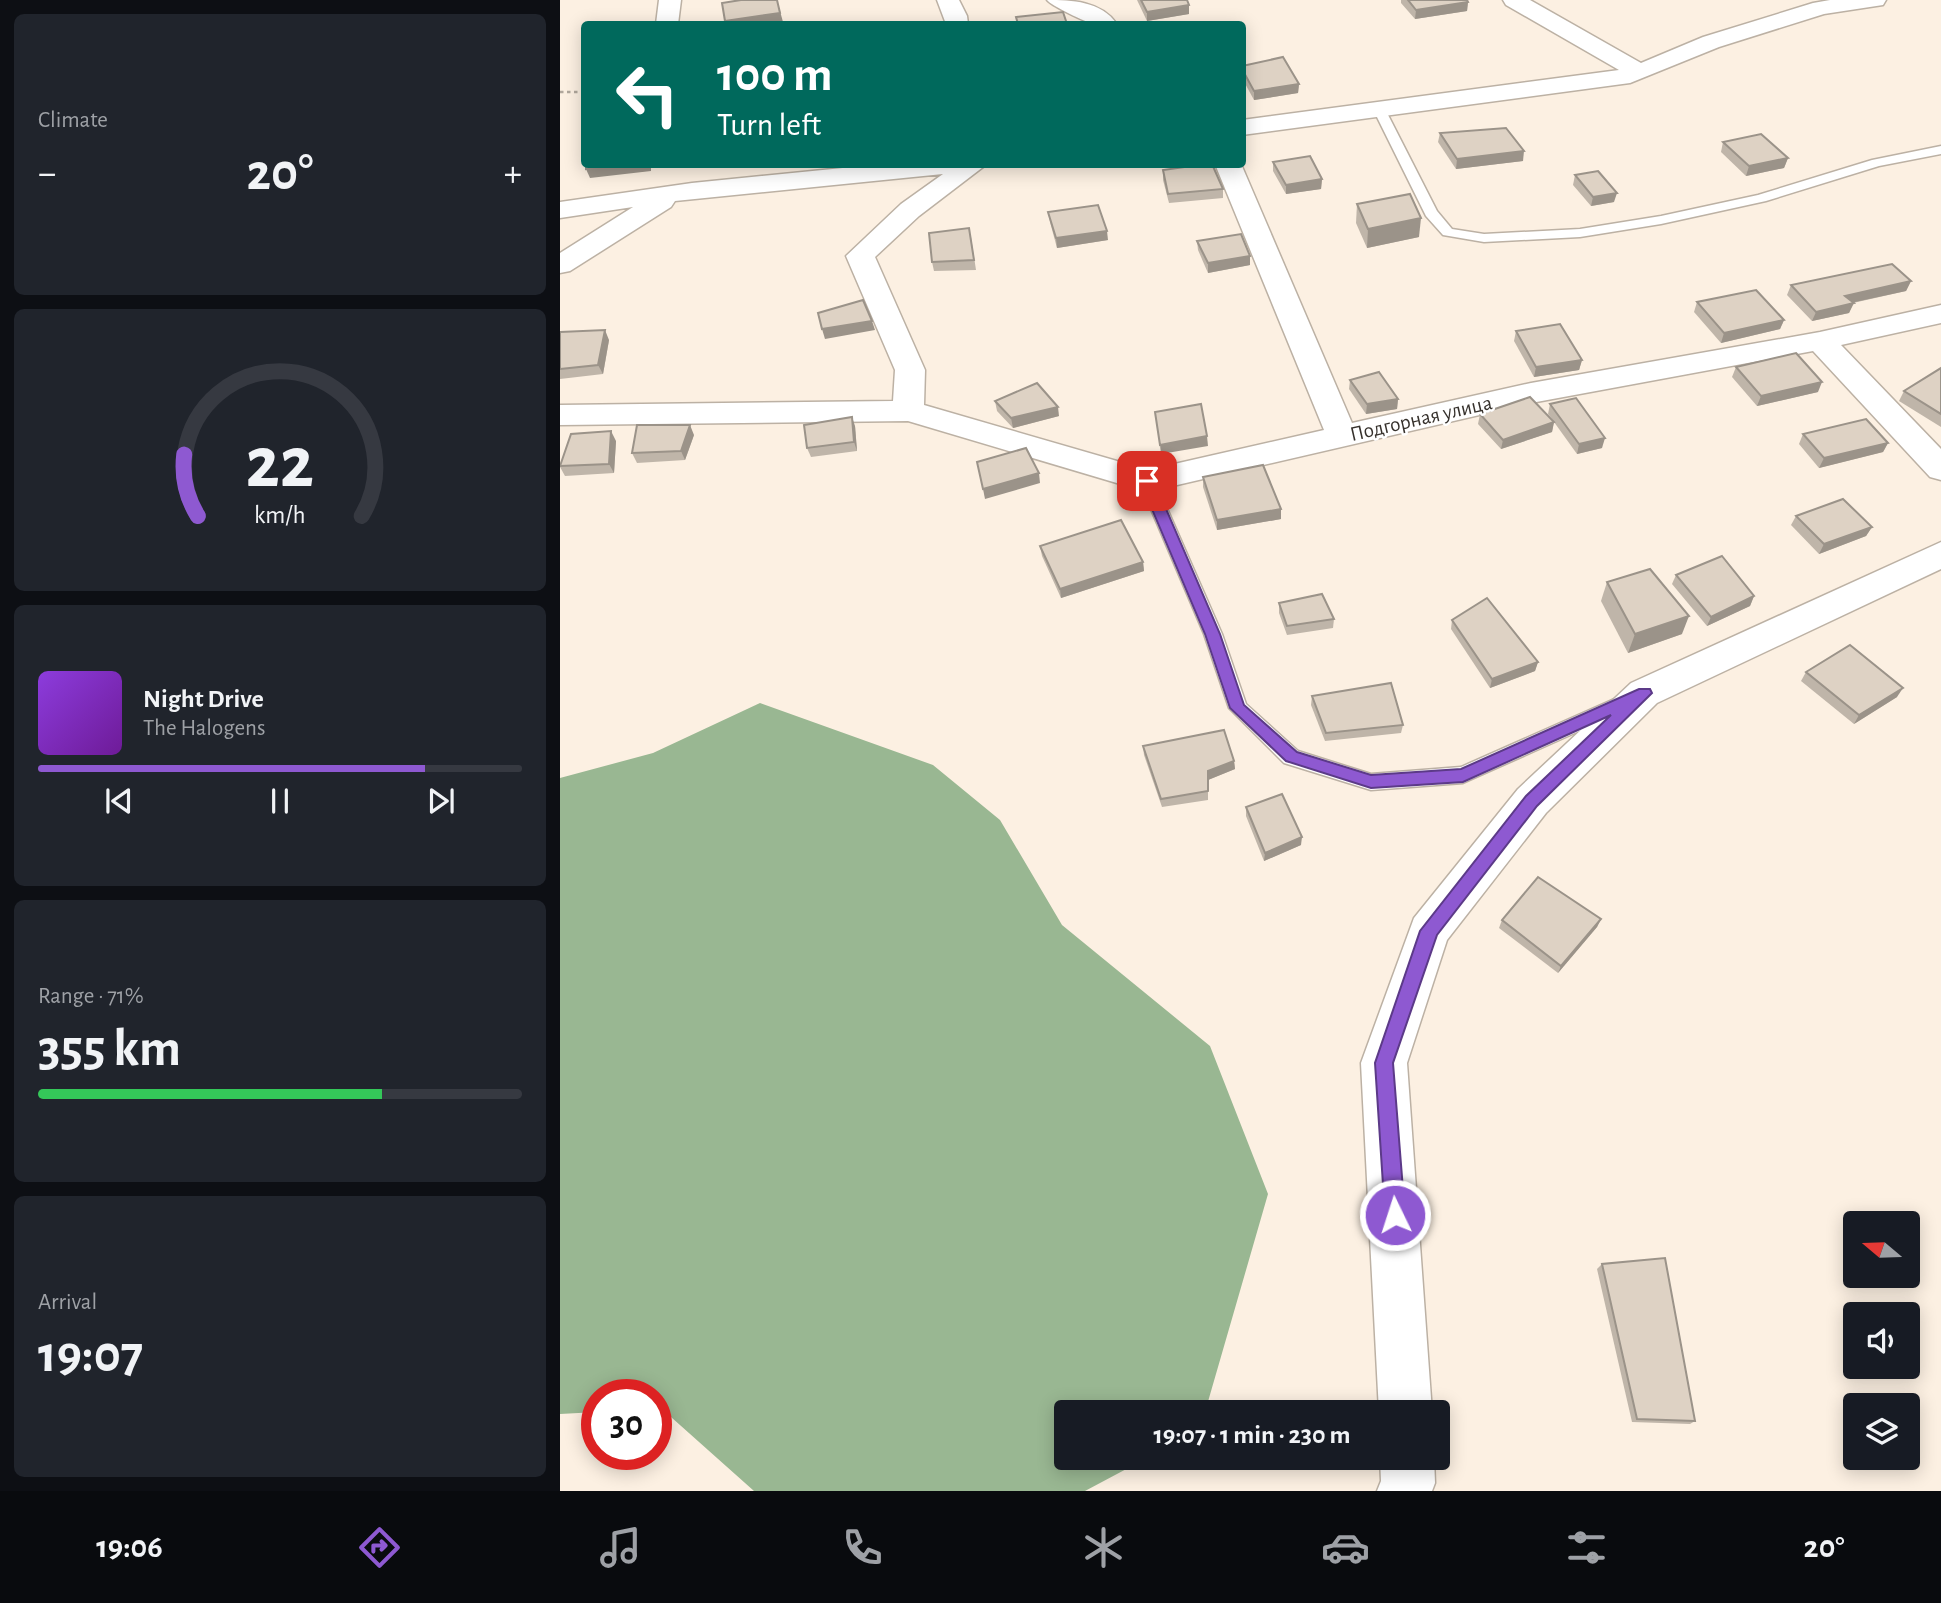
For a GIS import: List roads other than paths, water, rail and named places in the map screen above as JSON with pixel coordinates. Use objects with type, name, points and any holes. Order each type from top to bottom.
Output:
[{"type":"street","points":[[667,21],[670,0]]},
{"type":"street","points":[[948,0],[956,21]]},
{"type":"street","points":[[1058,0],[1082,9],[1100,21]]},
{"type":"street","points":[[1514,0],[1639,72]]},
{"type":"street","points":[[1246,128],[1630,76],[1711,42],[1821,8],[1875,0]]},
{"type":"street","points":[[683,168],[683,193]]},
{"type":"street","points":[[560,210],[683,193],[929,168]]},
{"type":"street","points":[[908,411],[910,370],[860,256],[910,210],[968,168]]},
{"type":"street","points":[[1230,168],[1342,436]]},
{"type":"street","points":[[560,265],[683,193]]},
{"type":"street","name":"Подгорная улица","points":[[1147,481],[1531,393],[1820,341],[1941,314]]},
{"type":"street","points":[[1820,341],[1941,469]]},
{"type":"street","points":[[560,415],[908,411],[1147,481]]},
{"type":"street","points":[[1404,1400],[1384,1063],[1429,931],[1532,801],[1644,693],[1941,554]]},
{"type":"street","points":[[1404,1491],[1408,1483],[1407,1470]]},
{"type":"lane","points":[[1380,111],[1431,213],[1448,232],[1485,238],[1580,233],[1661,220],[1761,198],[1877,163],[1941,150]]},
{"type":"lane","points":[[1147,481],[1213,634],[1238,708],[1291,757],[1371,782],[1463,775],[1644,693]]}]
